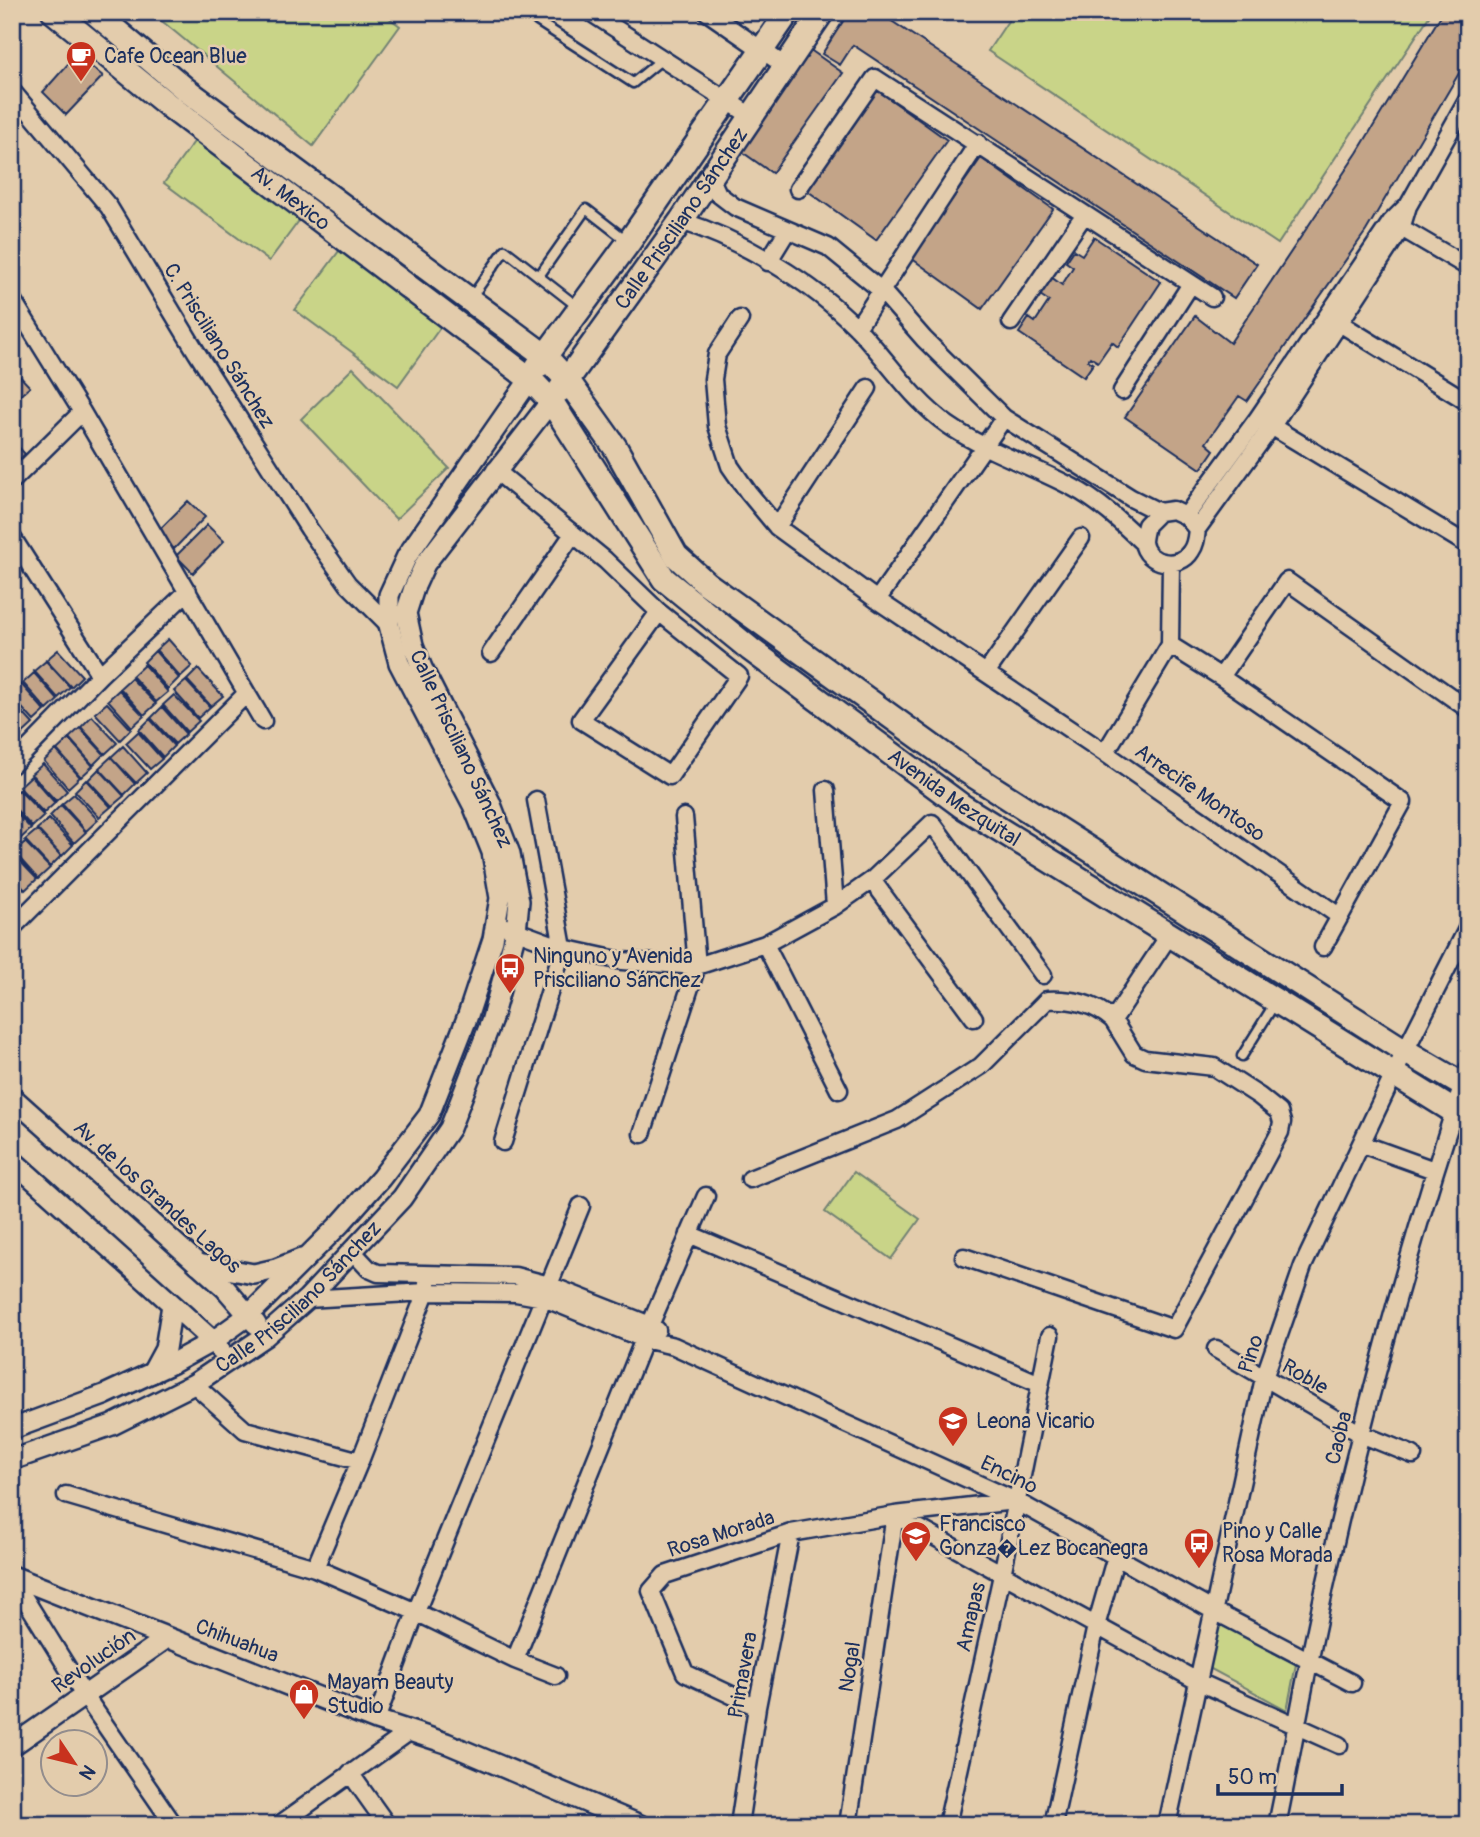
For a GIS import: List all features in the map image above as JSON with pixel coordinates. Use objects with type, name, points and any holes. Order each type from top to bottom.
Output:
[{"type":"main road","name":"Av. Mexico","points":[[54,12],[168,105],[530,379]]},
{"type":"main road","name":"Av. Mexico","points":[[94,12],[186,89],[544,355]]},
{"type":"main road","name":"Calle Prisciliano Sánchez","points":[[530,379],[544,355],[629,242],[788,12]]},
{"type":"main road","name":"Calle Prisciliano Sánchez","points":[[551,401],[681,221],[822,12]]},
{"type":"main road","name":"Avenida Mezquital","points":[[544,355],[568,381],[615,447],[676,555],[706,583],[965,769],[1405,1051],[1466,1081]]},
{"type":"main road","name":"Avenida Mezquital","points":[[530,379],[551,401],[664,579],[772,666],[962,806],[1461,1115]]},
{"type":"street","points":[[590,12],[751,116]]},
{"type":"street","points":[[707,12],[785,66]]},
{"type":"street","points":[[798,189],[875,78],[1212,297]]},
{"type":"street","name":"C. Prisciliano Sánchez","points":[[12,91],[109,207],[197,353],[309,529],[348,584],[389,625]]},
{"type":"street","points":[[681,221],[712,231],[811,288],[857,328],[908,389],[946,423],[982,447],[1073,487],[1104,506],[1143,543],[1149,554],[1158,561],[1171,564],[1191,553],[1197,529],[1408,206],[1468,99]]},
{"type":"street","points":[[857,328],[978,144]]},
{"type":"street","points":[[710,177],[718,194],[735,206],[828,247],[882,291],[924,340],[1004,418],[1092,474],[1159,512]]},
{"type":"street","points":[[1011,322],[1084,215]]},
{"type":"street","points":[[1396,225],[1468,267]]},
{"type":"street","points":[[768,262],[787,231]]},
{"type":"street","points":[[1122,391],[1191,284]]},
{"type":"street","points":[[12,299],[18,320],[82,412],[263,721]]},
{"type":"street","points":[[740,319],[717,354],[713,379],[717,426],[730,466],[777,527],[877,600],[1105,753]]},
{"type":"street","points":[[1334,319],[1468,402]]},
{"type":"street","name":"Calle Prisciliano Sánchez","points":[[12,1429],[104,1395],[152,1373],[213,1341],[249,1315],[381,1178],[429,1115],[467,1018],[497,923],[500,898],[492,852],[473,804],[399,663],[389,625],[389,595],[407,556],[530,379]]},
{"type":"street","points":[[777,527],[868,388]]},
{"type":"street","name":"Calle Prisciliano Sánchez","points":[[12,1460],[112,1425],[194,1384],[265,1336],[307,1299],[402,1198],[450,1128],[491,1022],[516,931],[519,901],[510,854],[490,802],[422,668],[413,645],[406,612],[425,564],[495,470],[551,401]]},
{"type":"street","points":[[12,481],[82,412]]},
{"type":"street","points":[[877,600],[1004,418]]},
{"type":"street","points":[[1186,516],[1265,422]]},
{"type":"street","points":[[1265,422],[1468,545]]},
{"type":"street","points":[[495,470],[605,560],[659,612],[739,676],[670,776],[581,720],[659,612]]},
{"type":"street","points":[[1143,543],[1146,524],[1159,512],[1173,510],[1186,516],[1197,529]]},
{"type":"street","points":[[491,653],[573,534]]},
{"type":"street","points":[[12,537],[100,675]]},
{"type":"street","points":[[986,673],[1081,538]]},
{"type":"street","points":[[1171,564],[1170,645],[1403,802],[1323,947]]},
{"type":"street","points":[[1221,677],[1287,581],[1468,709]]},
{"type":"street","points":[[12,765],[100,675],[188,592]]},
{"type":"street","name":"Arrecife Montoso","points":[[1170,645],[1105,753],[1339,916]]},
{"type":"street","points":[[16,916],[246,694]]},
{"type":"street","points":[[826,790],[835,906]]},
{"type":"street","points":[[503,1142],[564,948],[536,800]]},
{"type":"street","points":[[642,1135],[696,965],[684,817]]},
{"type":"street","points":[[497,923],[564,948],[622,961],[696,965],[765,944],[835,906],[872,880],[932,824],[1043,975]]},
{"type":"street","points":[[872,880],[974,1018]]},
{"type":"street","name":"Pino","points":[[1167,1825],[1264,1378],[1303,1266],[1394,1073],[1468,927]]},
{"type":"street","points":[[1113,1020],[1170,934]]},
{"type":"street","points":[[765,944],[839,1090]]},
{"type":"street","points":[[750,1179],[897,1120],[981,1066],[1047,1000],[1066,999],[1100,1009],[1113,1020],[1134,1054],[1145,1059],[1214,1067],[1279,1112],[1282,1122],[1280,1132],[1174,1329],[964,1257]]},
{"type":"street","name":"Caoba","points":[[1277,1825],[1309,1659],[1361,1434],[1434,1170],[1461,1115],[1466,1081]]},
{"type":"street","name":"Av. de los Grandes Lagos","points":[[12,1097],[231,1295],[265,1336]]},
{"type":"street","points":[[1362,1144],[1434,1170]]},
{"type":"street","points":[[12,1160],[213,1341],[229,1361]]},
{"type":"street","points":[[515,1660],[647,1332],[706,1196]]},
{"type":"street","points":[[376,1720],[416,1612],[581,1206]]},
{"type":"street","points":[[689,1234],[1040,1384]]},
{"type":"street","points":[[352,1252],[369,1269],[378,1273],[515,1276],[546,1292]]},
{"type":"street","points":[[195,1263],[254,1274],[276,1269],[308,1256]]},
{"type":"street","points":[[315,1568],[426,1292],[428,1274]]},
{"type":"street","points":[[307,1299],[426,1292],[546,1292]]},
{"type":"street","name":"Encino","points":[[546,1292],[647,1332],[1016,1501],[1214,1611],[1352,1683]]},
{"type":"street","points":[[152,1373],[165,1349],[172,1305]]},
{"type":"street","name":"Amapas","points":[[947,1825],[1002,1575],[1050,1336]]},
{"type":"street","name":"Roble","points":[[1216,1349],[1361,1434],[1413,1455]]},
{"type":"street","points":[[194,1384],[244,1430],[360,1461]]},
{"type":"street","points":[[66,1495],[315,1568],[416,1612],[515,1660],[556,1676]]},
{"type":"street","name":"Rosa Morada","points":[[757,1707],[685,1673],[652,1591],[665,1575],[791,1533],[895,1515],[1016,1501]]},
{"type":"street","points":[[895,1515],[1199,1682],[1339,1745]]},
{"type":"street","name":"Nogal","points":[[848,1825],[895,1515]]},
{"type":"street","name":"Primavera","points":[[738,1825],[757,1707],[791,1533]]},
{"type":"street","points":[[1053,1825],[1096,1626],[1116,1556]]},
{"type":"street","name":"Chihuahua","points":[[12,1577],[376,1720],[446,1744],[640,1825]]},
{"type":"street","name":"Chihuahua","points":[[12,1577],[85,1696],[174,1825]]},
{"type":"street","name":"Revolución","points":[[12,1746],[167,1638]]},
{"type":"street","points":[[279,1825],[409,1732]]},
{"type":"street","points":[[350,1773],[387,1825]]},
{"type":"lane","points":[[540,12],[537,21],[633,83],[661,60]]},
{"type":"lane","points":[[539,276],[586,209],[629,242]]},
{"type":"lane","points":[[470,300],[505,250],[580,309]]},
{"type":"lane","points":[[1242,1056],[1277,1000]]},
{"type":"green space","points":[[151,12],[381,12],[400,26],[313,146]]},
{"type":"green space","points":[[1014,12],[1432,12],[1278,244],[988,51]]},
{"type":"green space","points":[[199,135],[304,214],[269,261],[164,183]]},
{"type":"green space","points":[[345,243],[447,318],[398,386],[295,310]]},
{"type":"green space","points":[[353,368],[449,468],[396,519],[301,419]]},
{"type":"green space","points":[[854,1172],[920,1219],[891,1259],[825,1212]]},
{"type":"green space","points":[[1216,1622],[1296,1664],[1287,1710],[1209,1668]]},
{"type":"building","points":[[849,12],[878,12],[1257,264],[1234,298],[853,45],[840,65],[822,54]]},
{"type":"building","points":[[1443,12],[1468,12],[1468,58],[1366,231],[1247,401],[1239,396],[1206,443],[1214,450],[1201,469],[1125,417],[1195,316],[1230,343],[1357,153]]},
{"type":"building","points":[[809,49],[843,73],[772,173],[738,149]]},
{"type":"building","points":[[76,55],[103,76],[66,115],[43,92]]},
{"type":"building","points":[[876,89],[947,140],[876,240],[805,189]]},
{"type":"building","points":[[981,158],[1053,209],[982,309],[911,258]]},
{"type":"building","points":[[1094,237],[1161,282],[1118,347],[1112,342],[1098,362],[1090,357],[1088,360],[1093,364],[1084,377],[1019,333],[1029,318],[1035,322],[1049,301],[1040,295],[1051,277],[1062,285],[1073,267],[1066,262],[1074,250],[1082,255]]},
{"type":"building","points":[[12,368],[30,387],[18,397],[12,391]]},
{"type":"building","points":[[12,440],[25,454],[14,465],[12,463]]},
{"type":"building","points":[[188,501],[205,517],[174,549],[157,532]]},
{"type":"building","points":[[207,525],[224,541],[193,573],[176,556]]},
{"type":"building","points":[[168,639],[192,666],[180,677],[156,650]]},
{"type":"building","points":[[58,650],[82,676],[71,687],[46,660]]},
{"type":"building","points":[[155,651],[179,678],[168,689],[144,662]]},
{"type":"building","points":[[46,661],[70,687],[58,698],[34,671]]},
{"type":"building","points":[[144,665],[168,692],[156,702],[132,676]]},
{"type":"building","points":[[198,669],[223,696],[211,706],[187,680]]},
{"type":"building","points":[[34,673],[58,700],[47,710],[23,683]]},
{"type":"building","points":[[131,678],[156,704],[144,715],[120,688]]},
{"type":"building","points":[[186,681],[210,707],[198,718],[174,691]]},
{"type":"building","points":[[21,684],[45,711],[34,721],[12,697],[12,692]]},
{"type":"building","points":[[119,690],[144,716],[132,727],[108,700]]},
{"type":"building","points":[[174,695],[199,721],[187,732],[163,705]]},
{"type":"building","points":[[12,701],[33,724],[21,735],[12,725]]},
{"type":"building","points":[[107,703],[131,729],[120,740],[95,713]]},
{"type":"building","points":[[162,707],[186,734],[175,744],[151,718]]},
{"type":"building","points":[[92,716],[117,743],[105,754],[81,727]]},
{"type":"building","points":[[150,719],[174,746],[163,757],[139,730]]},
{"type":"building","points":[[80,728],[104,754],[93,765],[69,738]]},
{"type":"building","points":[[138,732],[162,759],[150,769],[126,743]]},
{"type":"building","points":[[69,739],[93,766],[81,777],[57,750]]},
{"type":"building","points":[[123,746],[147,773],[136,783],[111,757]]},
{"type":"building","points":[[56,750],[80,777],[68,788],[44,761]]},
{"type":"building","points":[[111,757],[135,784],[124,795],[99,768]]},
{"type":"building","points":[[43,764],[67,791],[56,801],[31,774]]},
{"type":"building","points":[[99,769],[124,796],[112,806],[88,780]]},
{"type":"building","points":[[31,776],[55,803],[44,813],[19,787]]},
{"type":"building","points":[[86,780],[111,807],[99,817],[75,791]]},
{"type":"building","points":[[19,790],[44,816],[32,827],[12,805],[12,796]]},
{"type":"building","points":[[74,794],[98,820],[86,831],[62,804]]},
{"type":"building","points":[[61,805],[86,832],[74,843],[50,816]]},
{"type":"building","points":[[12,808],[31,829],[20,839],[12,831]]},
{"type":"building","points":[[49,819],[73,845],[62,856],[37,829]]},
{"type":"building","points":[[37,830],[61,856],[50,867],[25,840]]},
{"type":"building","points":[[25,842],[50,868],[38,879],[14,852]]},
{"type":"building","points":[[12,853],[37,879],[25,890],[12,876]]},
{"type":"place","name":"Cafe Ocean Blue","points":[[81,83]]},
{"type":"place","name":"Ninguno y Avenida Prisciliano Sánchez","points":[[510,995]]},
{"type":"place","name":"Leona Vicario","points":[[953,1448]]},
{"type":"place","name":"Francisco Gonza�Lez Bocanegra","points":[[916,1563]]},
{"type":"place","name":"Pino y Calle Rosa Morada","points":[[1199,1570]]},
{"type":"place","name":"Mayam Beauty Studio","points":[[304,1721]]}]
